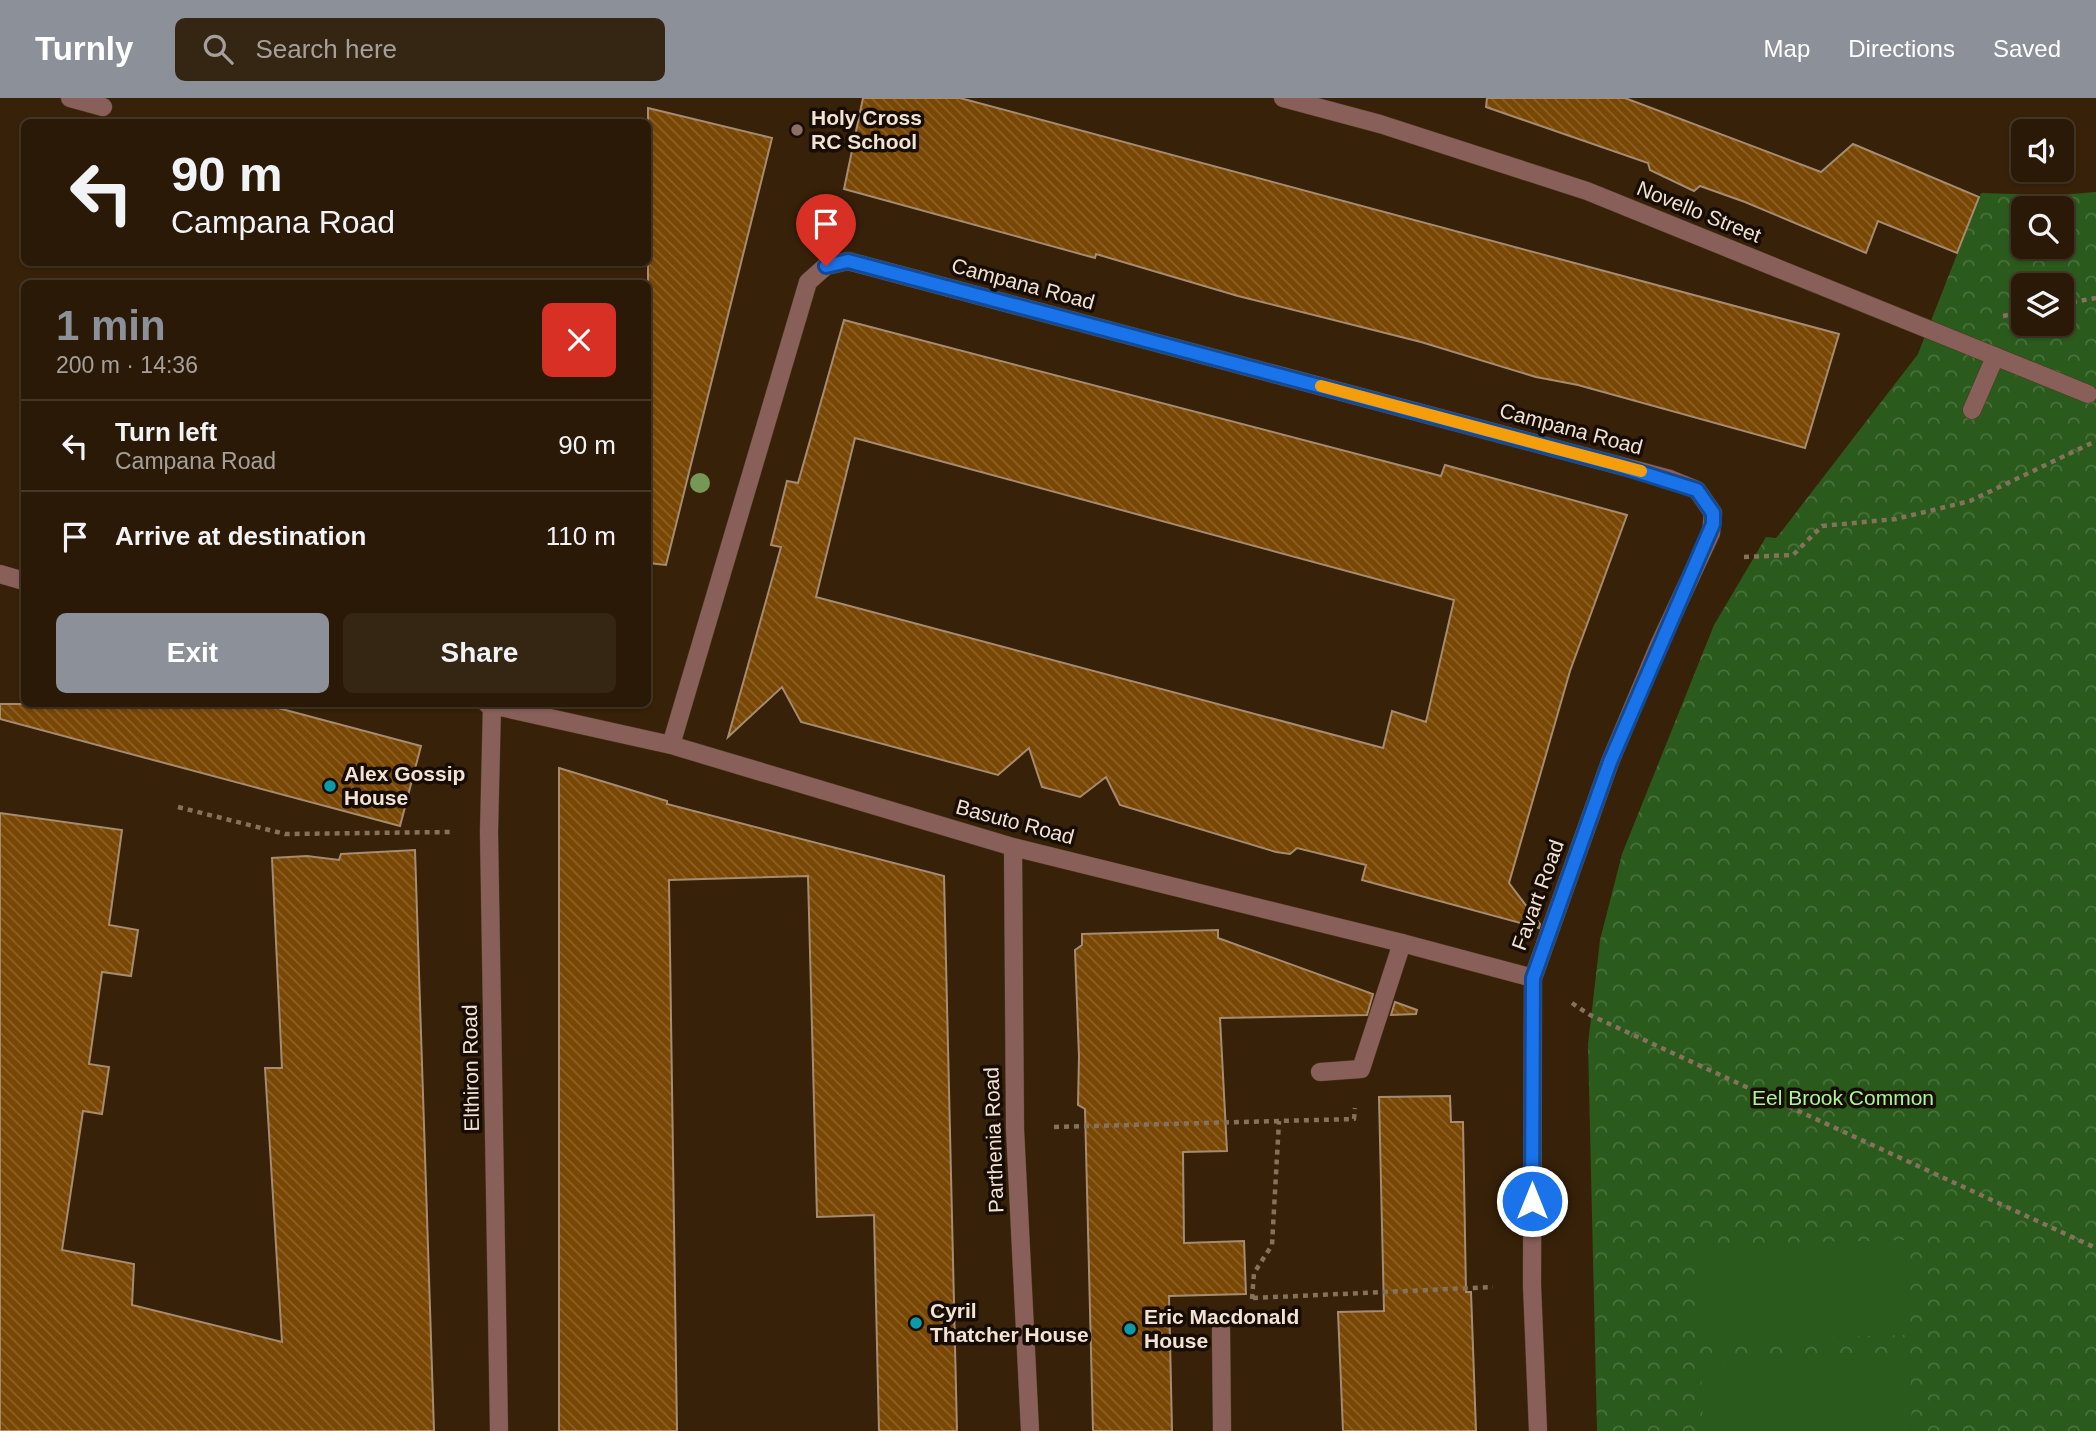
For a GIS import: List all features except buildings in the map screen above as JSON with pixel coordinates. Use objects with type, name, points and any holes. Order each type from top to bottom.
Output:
[{"type":"street","points":[[70,98],[103,107]]},
{"type":"street","name":"Novello Street","points":[[1283,98],[1380,124],[1587,191],[2088,394]]},
{"type":"street","name":"Campana Road","points":[[671,745],[808,282],[826,266],[848,261],[1656,475],[1697,490]]},
{"type":"street","points":[[1972,410],[1995,357]]},
{"type":"street","name":"Favart Road","points":[[1538,1431],[1532,1285],[1533,978],[1610,762],[1659,645],[1711,533],[1713,513],[1697,490]]},
{"type":"street","points":[[0,574],[21,579]]},
{"type":"street","name":"Elthiron Road","points":[[489,707],[499,1431]]},
{"type":"street","name":"Basuto Road","points":[[502,707],[671,745],[1013,847],[1533,978]]},
{"type":"street","name":"Parthenia Road","points":[[1013,847],[1015,1129],[1030,1431]]},
{"type":"street","points":[[1320,1072],[1361,1069],[1402,943]]},
{"type":"street","points":[[1222,1329],[1222,1431]]},
{"type":"path","points":[[2074,302],[2096,298]]},
{"type":"path","points":[[1701,558],[1793,555],[1822,526],[1896,519],[1970,500],[2096,441]]},
{"type":"path","points":[[178,807],[285,834],[489,832]]},
{"type":"path","points":[[1533,978],[1590,1015],[2096,1248]]},
{"type":"path","points":[[1015,1129],[1354,1119],[1361,1069]]},
{"type":"path","points":[[1253,1298],[1254,1273],[1272,1245],[1279,1121]]},
{"type":"path","points":[[1222,1329],[1253,1298],[1532,1285]]},
{"type":"green space","name":"Eel Brook Common","points":[[2096,192],[2096,1431],[1597,1431],[1588,1044],[1600,940],[1622,854],[1714,625],[1766,537],[1776,538],[1781,532],[1918,354],[1981,193],[2058,195]]},
{"type":"green space","points":[[1906,1240],[1909,1335],[1700,1340],[1697,1245]]},
{"type":"green space","points":[[1910,1358],[1912,1431],[1703,1431],[1701,1363]]},
{"type":"slow traffic","points":[[1321,386],[1641,471]]},
{"type":"place","name":"Holy Cross RC School","points":[[797,130]]},
{"type":"place","name":"Alex Gossip House","points":[[330,786]]},
{"type":"place","name":"Cyril Thatcher House","points":[[916,1323]]},
{"type":"place","name":"Eric Macdonald House","points":[[1130,1329]]},
{"type":"route","points":[[826,266],[848,261],[1670,479],[1697,490],[1707,500],[1713,513],[1711,533],[1659,645],[1610,762],[1533,978],[1532,1201]]}]
